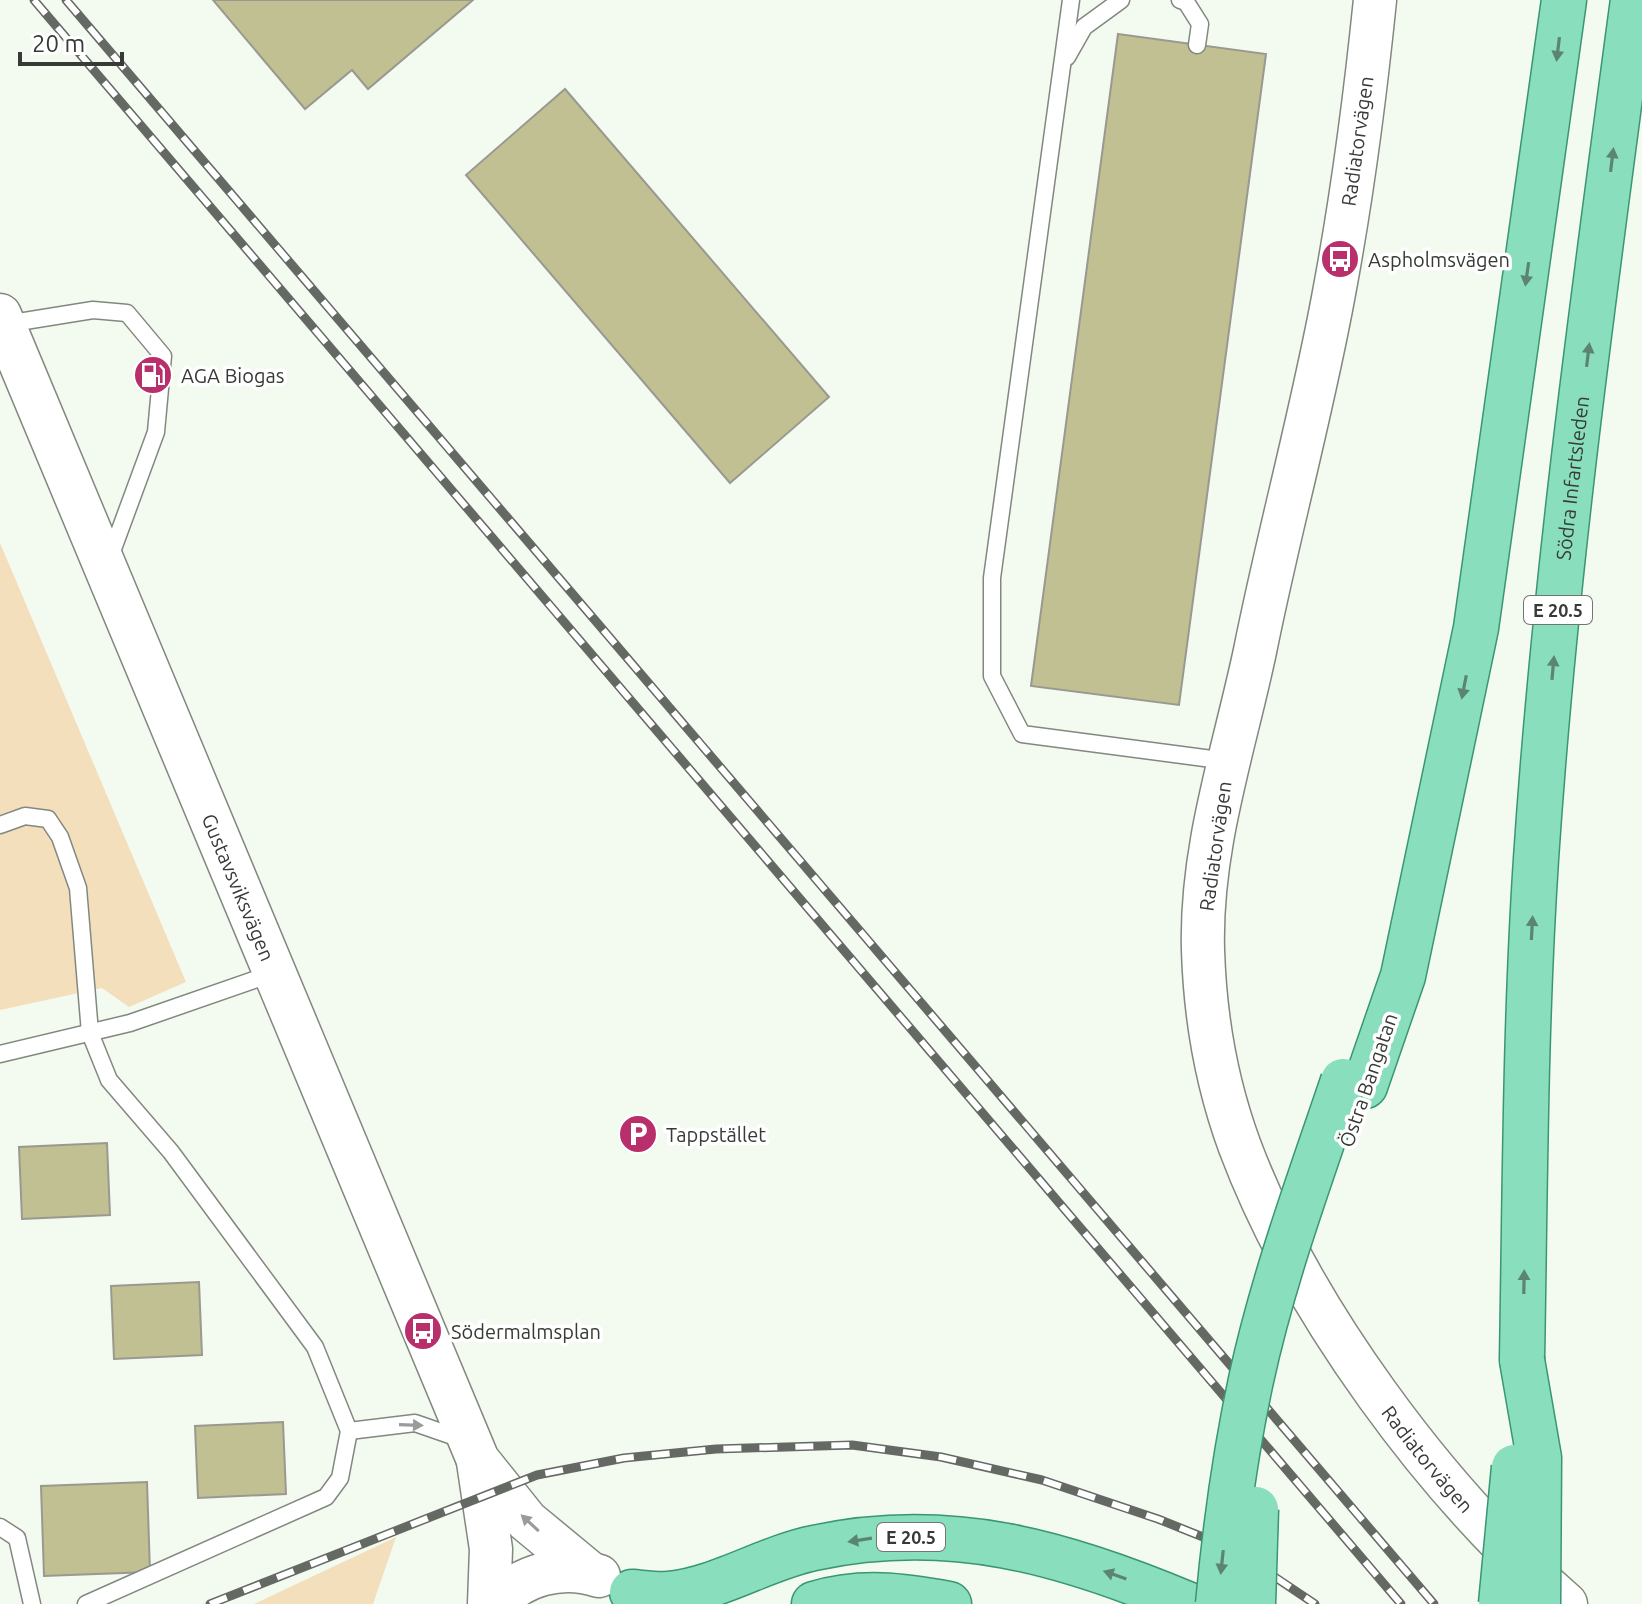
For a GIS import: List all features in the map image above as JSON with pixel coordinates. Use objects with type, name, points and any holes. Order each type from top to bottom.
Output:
[{"type":"main road","points":[[1218,1604],[1235,1461],[1271,1304],[1354,1083],[1379,966],[1424,864],[1443,796],[1487,555],[1564,0]]},
{"type":"main road","name":"Södra Infartsleden","points":[[1522,1360],[1528,1006],[1536,858],[1562,559],[1633,0]]},
{"type":"main road","name":"Östra Bangatan","points":[[1253,1604],[1252,1559],[1260,1462],[1276,1373],[1354,1083]]},
{"type":"main road","points":[[1522,1360],[1539,1458],[1554,1602]]},
{"type":"main road","points":[[1501,1604],[1522,1360]]},
{"type":"main road","name":"E 20.5","points":[[638,1598],[669,1594],[812,1548],[889,1535],[1010,1544],[1123,1577],[1187,1604]]},
{"type":"main road","points":[[814,1604],[839,1596],[900,1595],[949,1604]]},
{"type":"street","name":"Radiatorvägen","points":[[1375,0],[1333,297],[1228,761],[1206,884],[1203,948],[1208,1013],[1222,1085],[1239,1145],[1263,1200],[1314,1295],[1373,1385],[1479,1520],[1554,1602]]},
{"type":"street","name":"Gustavsviksvägen","points":[[2,319],[474,1451],[491,1549],[489,1604]]},
{"type":"street","name":"Gustavsviksvägen","points":[[474,1451],[527,1521],[590,1573]]},
{"type":"street","points":[[496,1604],[508,1589],[556,1571],[590,1573],[638,1598]]},
{"type":"lane","points":[[1071,0],[992,578],[992,676],[1022,734],[1228,761]]},
{"type":"lane","points":[[1062,65],[1084,27],[1121,0]]},
{"type":"lane","points":[[1180,0],[1186,2],[1200,24],[1197,45]]},
{"type":"lane","points":[[2,319],[93,310],[127,313],[163,356],[156,432],[107,565]]},
{"type":"lane","points":[[0,825],[25,816],[48,819],[60,837],[78,888],[90,1033],[109,1080],[171,1152],[315,1347],[349,1431],[340,1478],[326,1497],[86,1604]]},
{"type":"lane","points":[[0,1054],[130,1023],[275,973]]},
{"type":"lane","points":[[349,1431],[415,1423],[474,1451]]},
{"type":"lane","points":[[0,1527],[17,1538],[32,1604]]},
{"type":"shaded area","points":[[0,543],[186,982],[129,1007],[102,988],[0,1010]]},
{"type":"shaded area","points":[[396,1537],[373,1604],[254,1604]]},
{"type":"building","points":[[213,0],[473,0],[368,89],[352,70],[305,109]]},
{"type":"building","points":[[1118,34],[1266,54],[1179,705],[1031,686]]},
{"type":"building","points":[[565,89],[829,397],[730,483],[466,175]]},
{"type":"building","points":[[107,1143],[110,1215],[22,1219],[19,1147]]},
{"type":"building","points":[[199,1282],[202,1355],[114,1359],[111,1286]]},
{"type":"building","points":[[283,1422],[286,1494],[198,1498],[195,1426]]},
{"type":"building","points":[[147,1482],[150,1572],[44,1576],[41,1486]]},
{"type":"railway","points":[[34,0],[1401,1604]]},
{"type":"railway","points":[[66,0],[1434,1604]]},
{"type":"railway","points":[[210,1604],[537,1475],[624,1458],[716,1449],[852,1445],[941,1457],[1042,1480],[1158,1519],[1233,1549],[1315,1604]]},
{"type":"place","name":"Aspholmsvägen","points":[[1340,259]]},
{"type":"place","name":"AGA Biogas","points":[[153,375]]},
{"type":"place","name":"Tappstället","points":[[638,1134]]},
{"type":"place","name":"Södermalmsplan","points":[[423,1331]]}]
